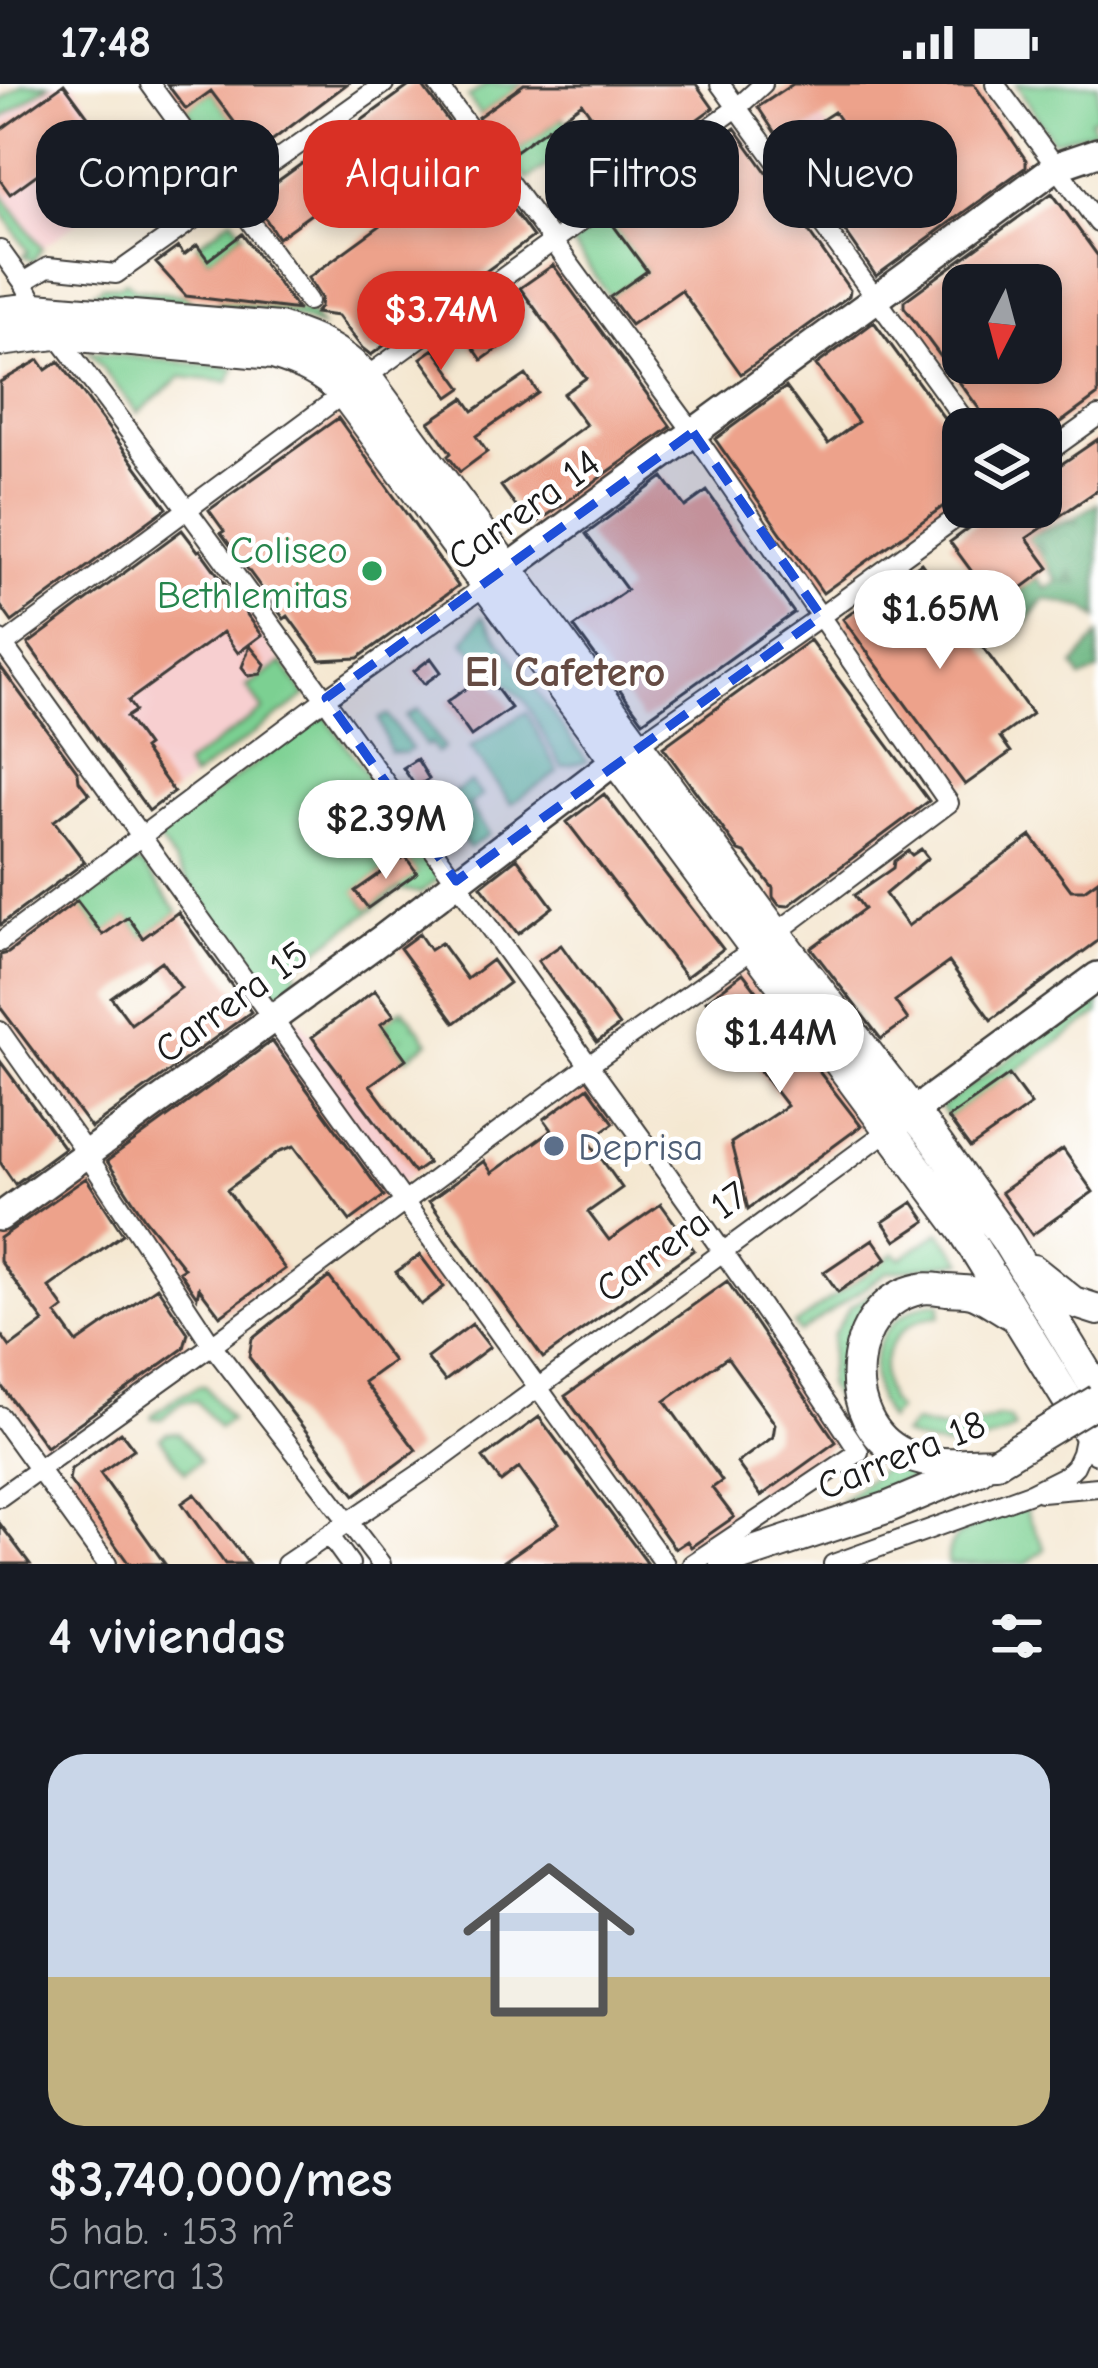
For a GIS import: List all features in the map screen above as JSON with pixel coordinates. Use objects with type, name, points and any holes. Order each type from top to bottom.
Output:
[{"type":"main road","points":[[0,312],[30,295],[279,328],[342,354],[355,385],[901,1120],[1043,1280],[1073,1303],[1098,1310]]},
{"type":"main road","points":[[8,344],[56,334],[274,354],[355,385]]},
{"type":"main road","points":[[901,1120],[1092,1439]]},
{"type":"main road","points":[[1006,1240],[1098,1396]]},
{"type":"main road","points":[[996,1462],[943,1464],[907,1455],[890,1445],[874,1430],[856,1388],[858,1347],[883,1308],[922,1288],[971,1292],[1018,1318]]},
{"type":"main road","name":"Carrera 18","points":[[733,1560],[886,1508],[996,1462],[1098,1396]]},
{"type":"street","points":[[150,84],[176,120]]},
{"type":"street","points":[[279,159],[385,84]]},
{"type":"street","points":[[0,1497],[950,803],[693,432],[437,84]]},
{"type":"street","points":[[720,84],[956,408]]},
{"type":"street","points":[[665,1564],[1,644],[738,107],[763,84]]},
{"type":"street","points":[[995,84],[1098,224]]},
{"type":"street","name":"Carrera 14","points":[[0,942],[326,698],[1057,166],[1098,152]]},
{"type":"street","points":[[8,344],[48,267],[116,274],[182,228]]},
{"type":"street","points":[[255,228],[308,301]]},
{"type":"street","points":[[0,250],[56,334],[189,508],[722,1252]]},
{"type":"street","points":[[1062,442],[1098,416]]},
{"type":"street","name":"Carrera 15","points":[[0,1217],[626,754],[942,528]]},
{"type":"street","name":"Carrera 17","points":[[286,1564],[437,1462],[1098,976]]},
{"type":"street","points":[[0,1031],[212,1345],[381,1564]]},
{"type":"street","name":"Carrera 18","points":[[692,1564],[859,1452],[722,1252]]},
{"type":"street","points":[[0,1416],[107,1564]]},
{"type":"street","name":"Carrera 18","points":[[833,1564],[1030,1493],[1066,1475],[1092,1439]]},
{"type":"street","name":"Carrera 18","points":[[1030,1493],[1098,1487]]},
{"type":"street","points":[[329,1535],[350,1564]]},
{"type":"highlighted area","points":[[693,432],[821,616],[456,881],[326,698]]},
{"type":"shaded area","points":[[50,84],[74,84],[100,120],[36,120],[36,228],[70,228],[42,248],[0,191],[0,120]]},
{"type":"shaded area","points":[[874,105],[884,120],[852,120]]},
{"type":"shaded area","points":[[185,533],[197,551],[204,547],[306,696],[149,811],[28,647]]},
{"type":"shaded area","points":[[403,1008],[429,1042],[357,1096],[414,1173],[385,1195],[271,1038],[298,1018],[331,1061]]},
{"type":"green space","points":[[23,84],[50,84],[0,120],[0,101]]},
{"type":"green space","points":[[487,84],[524,84],[480,115],[468,97]]},
{"type":"green space","points":[[1016,84],[1098,84],[1098,116],[1090,119],[1095,130],[1053,141]]},
{"type":"green space","points":[[211,91],[233,120],[194,120],[186,109]]},
{"type":"green space","points":[[545,130],[545,167],[527,180],[521,171],[521,147]]},
{"type":"green space","points":[[0,191],[42,248],[33,261],[23,256],[28,252],[0,208]]},
{"type":"green space","points":[[219,228],[239,228],[243,233],[208,260],[197,245]]},
{"type":"green space","points":[[594,228],[615,228],[647,271],[610,297],[572,243]]},
{"type":"green space","points":[[126,281],[133,288],[186,296],[192,305],[90,295],[103,286]]},
{"type":"green space","points":[[218,300],[303,311],[321,327],[296,317],[220,307]]},
{"type":"green space","points":[[89,352],[235,368],[228,382],[181,377],[138,413]]},
{"type":"green space","points":[[1098,503],[1098,619],[1085,608],[1045,599],[1018,634],[997,606],[1037,577],[1046,589],[1058,581],[1026,536],[1062,528],[1062,522]]},
{"type":"green space","points":[[482,616],[587,761],[562,767],[525,701],[464,642]]},
{"type":"green space","points":[[1098,635],[1098,671],[1081,679],[1074,666]]},
{"type":"green space","points":[[282,663],[306,696],[192,778],[184,766],[263,710],[247,687]]},
{"type":"green space","points":[[418,709],[444,748],[437,753],[431,743],[426,746],[406,717]]},
{"type":"green space","points":[[526,712],[558,772],[511,804],[470,748]]},
{"type":"green space","points":[[324,715],[441,877],[420,893],[400,889],[297,965],[295,983],[272,997],[155,835]],"holes":[[[405,856],[417,873],[367,908],[356,891]]]},
{"type":"green space","points":[[387,715],[411,749],[405,753],[390,752],[379,719]]},
{"type":"green space","points":[[470,782],[482,796],[469,805],[489,834],[469,848],[438,804]]},
{"type":"green space","points":[[133,864],[143,865],[178,912],[143,938],[128,918],[103,935],[79,904]]},
{"type":"green space","points":[[1098,996],[1098,1014],[948,1118],[940,1107]]},
{"type":"green space","points":[[403,1008],[429,1042],[406,1059],[381,1024]]},
{"type":"green space","points":[[940,1232],[963,1262],[887,1272],[800,1333],[794,1325],[895,1253],[901,1259]]},
{"type":"green space","points":[[885,1285],[890,1287],[863,1311],[848,1340],[841,1373],[841,1410],[827,1384],[833,1335],[850,1307]]},
{"type":"green space","points":[[930,1303],[941,1303],[940,1316],[909,1326],[889,1350],[884,1381],[897,1410],[888,1420],[874,1384],[877,1350],[896,1321]]},
{"type":"green space","points":[[205,1386],[230,1420],[218,1428],[197,1401],[183,1402],[161,1419],[152,1418],[182,1394]]},
{"type":"green space","points":[[999,1417],[1010,1419],[1015,1429],[972,1445],[945,1447],[902,1435],[914,1423],[957,1429]]},
{"type":"green space","points":[[179,1433],[200,1461],[185,1472],[160,1438]]},
{"type":"green space","points":[[885,1462],[916,1477],[842,1503],[885,1467]]},
{"type":"green space","points":[[1051,1498],[1061,1500],[1025,1510],[1045,1549],[1026,1564],[948,1564],[950,1546],[965,1531],[1002,1514]]},
{"type":"building","points":[[64,84],[91,120],[36,120],[36,175],[10,194],[0,180],[0,130]]},
{"type":"building","points":[[167,84],[347,84],[279,135],[279,120],[233,120],[211,91],[186,109]]},
{"type":"building","points":[[412,84],[421,84],[447,120],[362,120]]},
{"type":"building","points":[[524,84],[696,84],[713,108],[696,120],[594,120],[582,103],[558,120],[545,120],[545,130],[521,147],[521,120],[478,117]]},
{"type":"building","points":[[793,84],[974,84],[1026,160],[1026,167],[957,217],[957,120],[840,120],[834,112],[822,120],[767,120],[758,107]]},
{"type":"building","points":[[739,134],[763,167],[763,228],[806,228],[850,290],[849,296],[741,374],[681,290],[631,325],[610,297],[647,271],[615,228],[739,228]]},
{"type":"building","points":[[303,163],[303,220],[278,238],[272,228],[279,228],[279,180]]},
{"type":"building","points":[[1052,193],[1098,256],[1098,395],[1062,422],[1062,408],[979,408],[961,384],[1062,384],[1062,264],[955,264]]},
{"type":"building","points":[[521,221],[533,237],[371,355],[338,316],[315,313],[321,298],[308,278],[377,228],[521,228]]},
{"type":"building","points":[[843,228],[942,228],[876,276]]},
{"type":"building","points":[[242,234],[299,310],[186,296],[156,263],[178,247],[184,255],[197,245],[208,260]]},
{"type":"building","points":[[553,265],[671,427],[531,527],[501,486],[586,425],[563,394],[586,378],[520,288]]},
{"type":"building","points":[[942,273],[942,359],[904,301]]},
{"type":"building","points":[[482,315],[503,345],[482,360],[461,330]]},
{"type":"building","points":[[874,322],[942,415],[942,507],[823,593],[715,439],[786,387],[828,444],[858,422],[816,365]]},
{"type":"building","points":[[434,349],[462,388],[449,397],[421,358]]},
{"type":"building","points":[[39,360],[46,370],[59,361],[167,508],[12,622],[0,605],[0,382]]},
{"type":"building","points":[[526,375],[538,393],[476,436],[487,452],[460,472],[429,422],[464,398],[473,411]]},
{"type":"building","points":[[338,418],[458,586],[358,658],[320,660],[288,616],[284,619],[209,510]]},
{"type":"building","points":[[1098,439],[1098,490],[1062,514],[1062,464]]},
{"type":"building","points":[[663,477],[685,507],[707,491],[794,613],[643,721],[574,627],[627,590],[586,534]]},
{"type":"building","points":[[969,528],[1042,528],[1027,538],[1049,568],[997,606],[950,542]]},
{"type":"building","points":[[182,530],[262,635],[238,653],[223,632],[128,701],[135,711],[126,717],[174,792],[149,811],[28,644]]},
{"type":"building","points":[[921,563],[1032,714],[1000,737],[1011,752],[965,785],[843,619]]},
{"type":"building","points":[[810,640],[929,801],[788,906],[779,905],[773,888],[739,851],[663,747]]},
{"type":"building","points":[[250,646],[265,664],[261,674],[249,676],[242,667]]},
{"type":"building","points":[[431,658],[441,672],[424,684],[414,671]]},
{"type":"building","points":[[0,666],[89,794],[54,821],[85,862],[0,925]]},
{"type":"building","points":[[486,674],[511,708],[471,736],[447,702]]},
{"type":"building","points":[[417,759],[429,779],[416,787],[403,768]]},
{"type":"building","points":[[604,794],[723,949],[686,977],[567,822]]},
{"type":"building","points":[[1031,836],[1071,890],[1084,890],[1098,880],[1098,941],[991,1020],[949,962],[895,1001],[908,1020],[881,1039],[811,948],[864,909],[854,895],[893,868],[894,861],[908,851],[912,855],[921,849],[928,858],[885,894],[908,926]]},
{"type":"building","points":[[405,856],[417,873],[368,908],[355,891]]},
{"type":"building","points":[[517,858],[553,907],[518,934],[481,886]]},
{"type":"building","points":[[77,901],[103,935],[128,917],[143,938],[178,912],[251,1012],[91,1128],[0,1007],[0,955]],"holes":[[[161,961],[181,988],[131,1024],[111,997]]]},
{"type":"building","points":[[419,934],[430,950],[441,943],[467,979],[492,960],[509,983],[455,1023],[400,948]]},
{"type":"building","points":[[561,945],[619,1026],[597,1042],[538,961]]},
{"type":"building","points":[[743,973],[861,1126],[748,1209],[731,1143],[787,1106],[706,1001]]},
{"type":"building","points":[[375,990],[394,1015],[381,1024],[406,1059],[370,1085],[428,1163],[414,1173],[312,1037]]},
{"type":"building","points":[[272,1041],[384,1196],[350,1221],[294,1146],[280,1151],[227,1190],[285,1269],[220,1316],[199,1288],[197,1297],[179,1271],[184,1268],[107,1161]]},
{"type":"building","points":[[0,1061],[64,1148],[15,1184],[0,1162]]},
{"type":"building","points":[[1009,1075],[1031,1105],[970,1148],[948,1118]]},
{"type":"building","points":[[588,1087],[614,1123],[589,1141],[622,1188],[588,1212],[609,1240],[661,1204],[694,1250],[543,1358],[429,1201],[484,1161],[492,1173],[552,1130],[544,1119]]},
{"type":"building","points":[[1063,1149],[1093,1192],[1032,1235],[1001,1192]]},
{"type":"building","points":[[86,1178],[123,1234],[49,1287],[64,1308],[56,1314],[77,1343],[157,1287],[188,1333],[184,1348],[46,1447],[0,1384],[0,1333],[10,1347],[44,1322],[0,1261],[0,1238]]},
{"type":"building","points":[[913,1202],[926,1221],[896,1241],[883,1222]]},
{"type":"building","points":[[873,1239],[887,1259],[838,1292],[824,1272]]},
{"type":"building","points":[[420,1255],[444,1287],[421,1305],[396,1272]]},
{"type":"building","points":[[329,1277],[393,1361],[364,1382],[416,1450],[355,1495],[249,1357],[252,1339]]},
{"type":"building","points":[[727,1281],[836,1442],[761,1496],[737,1463],[773,1437],[775,1424],[727,1357],[665,1401],[722,1481],[712,1488],[734,1517],[691,1547],[687,1541],[675,1549],[565,1396]]},
{"type":"building","points":[[472,1324],[490,1347],[445,1381],[427,1358]]},
{"type":"building","points":[[539,1417],[648,1564],[500,1564],[559,1523],[519,1468],[501,1482],[483,1458]]},
{"type":"building","points":[[121,1432],[134,1449],[100,1473],[165,1564],[129,1564],[69,1480],[71,1469]]},
{"type":"building","points":[[195,1494],[249,1564],[225,1564],[182,1503]]},
{"type":"building","points":[[0,1524],[30,1564],[0,1564]]},
{"type":"place","name":"Coliseo Bethlemitas","points":[[372,571]]},
{"type":"place","name":"Deprisa","points":[[554,1146]]},
{"type":"district","name":"El Cafetero","points":[[565,671]]}]
